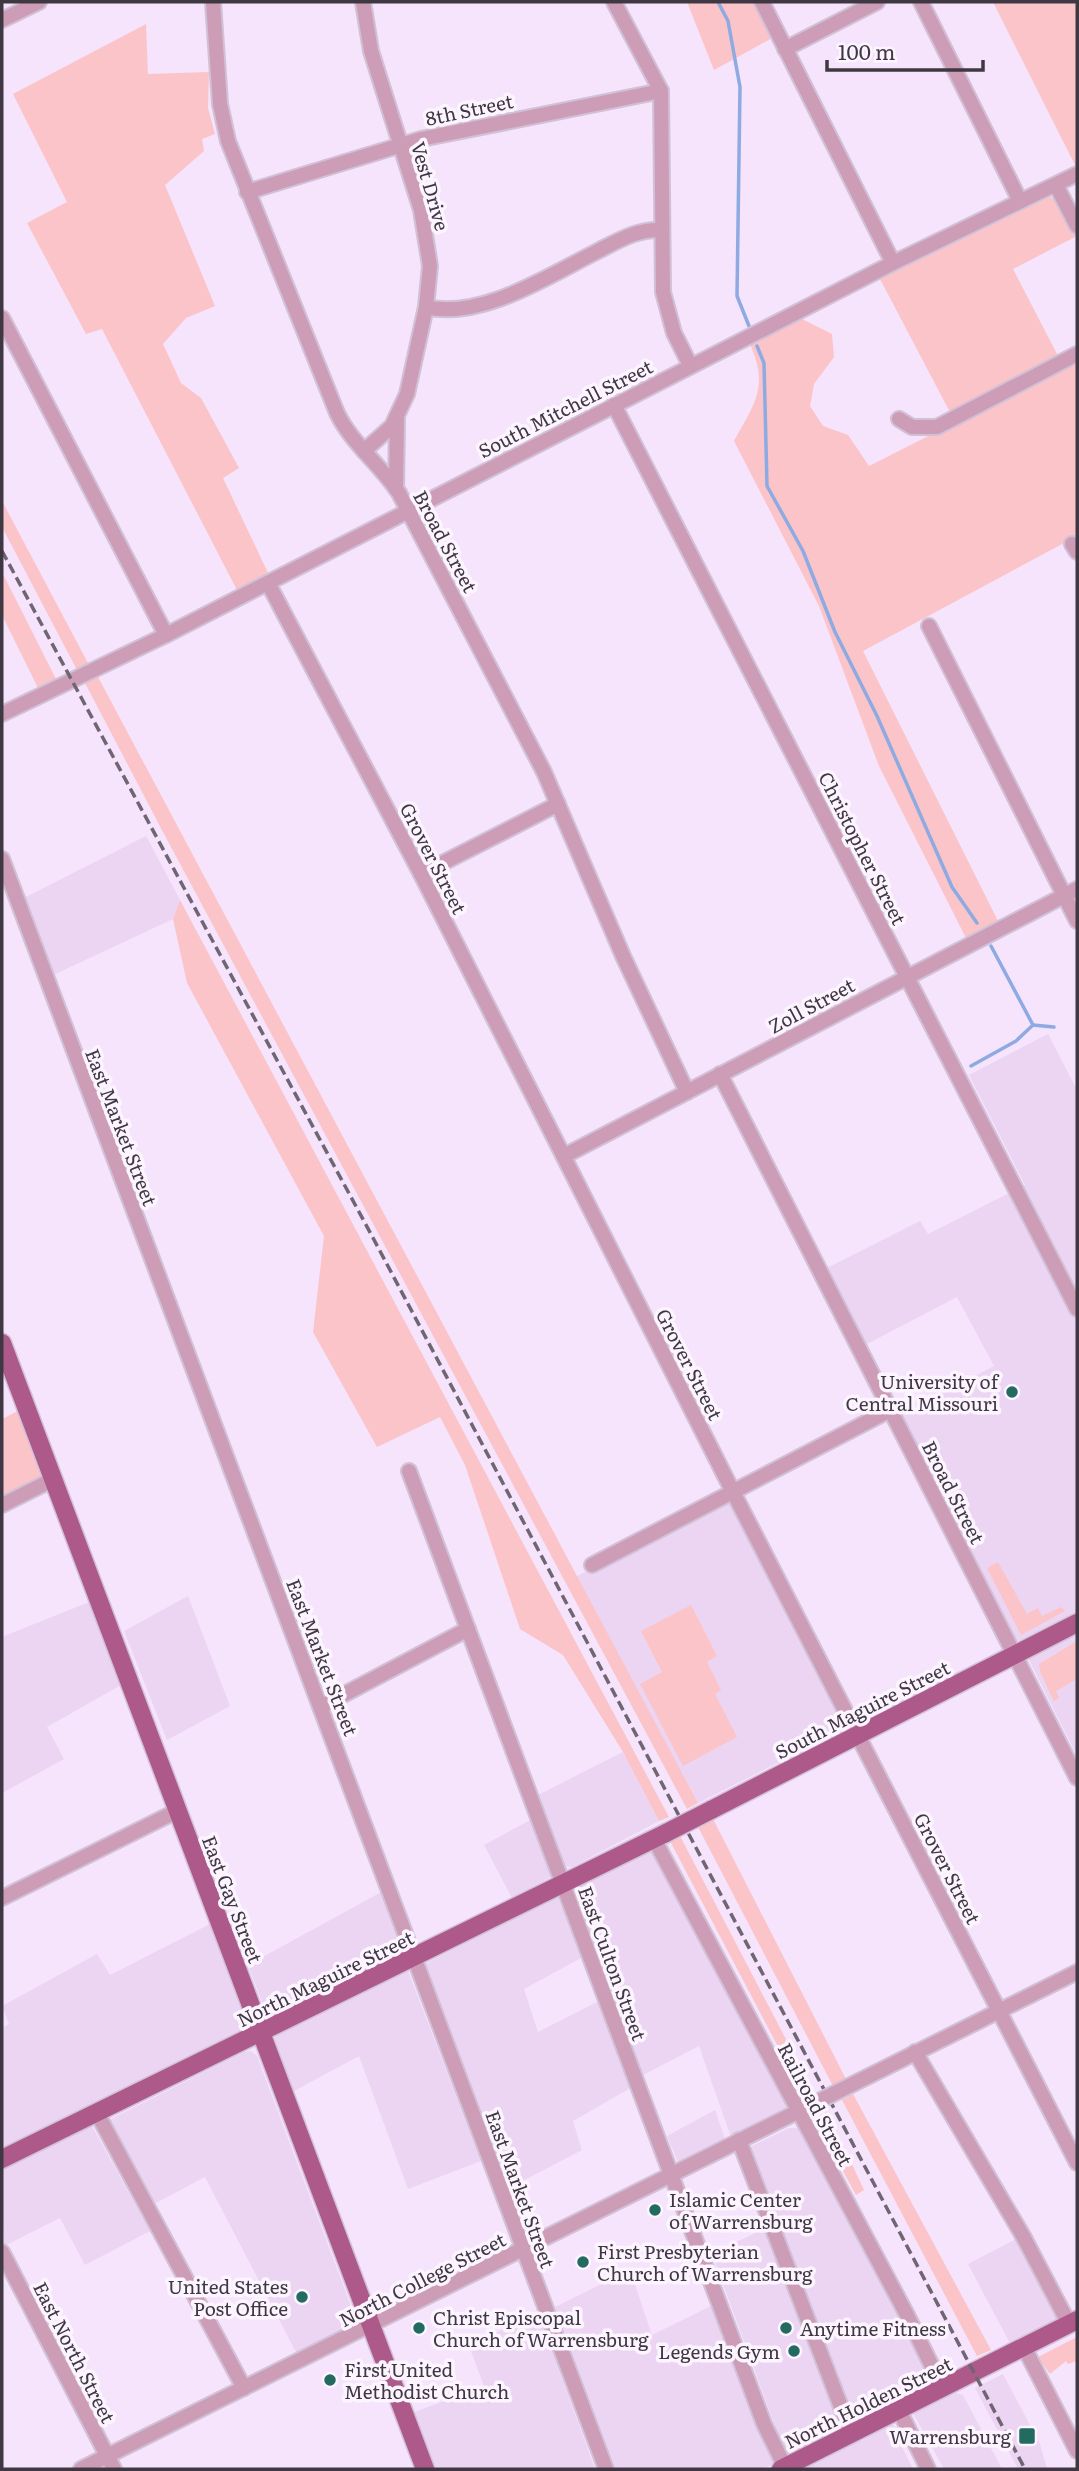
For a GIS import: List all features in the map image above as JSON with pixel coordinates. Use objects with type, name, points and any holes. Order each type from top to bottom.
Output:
[{"type":"main road","name":"East Gay Street","points":[[2,1343],[425,2469]]},
{"type":"main road","name":"South Maguire Street","points":[[660,1836],[858,1732],[1077,1623]]},
{"type":"main road","name":"North Maguire Street","points":[[2,2159],[660,1836]]},
{"type":"main road","name":"North Holden Street","points":[[784,2469],[1073,2322]]},
{"type":"street","points":[[2,20],[39,2]]},
{"type":"street","name":"Broad Street","points":[[213,2],[220,104],[228,141],[337,413],[350,436],[396,489],[408,509],[558,804],[623,956],[687,1092]]},
{"type":"street","name":"Vest Drive","points":[[363,2],[371,51],[421,210],[428,245],[426,307],[407,394],[392,426],[364,452]]},
{"type":"street","points":[[614,2],[661,91],[664,162],[661,272],[674,333],[690,365]]},
{"type":"street","points":[[762,2],[893,263]]},
{"type":"street","points":[[785,49],[877,2]]},
{"type":"street","points":[[921,2],[1020,201]]},
{"type":"street","name":"8th Street","points":[[247,192],[400,145],[472,127],[661,91]]},
{"type":"street","name":"South Mitchell Street","points":[[2,714],[166,635],[893,263],[1077,174]]},
{"type":"street","points":[[1056,185],[1077,226]]},
{"type":"street","points":[[426,307],[471,309],[535,283],[638,231],[661,230]]},
{"type":"street","points":[[2,318],[166,635]]},
{"type":"street","points":[[899,419],[912,427],[937,427],[1077,354]]},
{"type":"street","name":"Christopher Street","points":[[614,405],[1077,1309]]},
{"type":"street","points":[[396,489],[397,417]]},
{"type":"street","name":"Grover Street","points":[[268,583],[421,874],[733,1492],[1077,2163]]},
{"type":"street","points":[[929,626],[1072,892],[1077,921]]},
{"type":"street","points":[[421,874],[558,804]]},
{"type":"street","name":"East Market Street","points":[[2,859],[606,2469]]},
{"type":"street","name":"Zoll Street","points":[[564,1156],[1072,892]]},
{"type":"street","name":"Broad Street","points":[[720,1074],[1077,1778]]},
{"type":"street","points":[[592,1565],[890,1410]]},
{"type":"street","name":"East Culton Street","points":[[409,1471],[764,2424],[784,2469]]},
{"type":"street","points":[[2,1505],[52,1480]]},
{"type":"street","points":[[321,1706],[468,1629]]},
{"type":"street","points":[[2,1898],[177,1811]]},
{"type":"street","name":"Railroad Street","points":[[660,1836],[805,2108],[943,2389]]},
{"type":"street","name":"North College Street","points":[[80,2469],[111,2463],[244,2388],[998,2009],[1077,1972]]},
{"type":"street","points":[[915,2052],[1073,2322]]},
{"type":"street","points":[[97,2113],[244,2388]]},
{"type":"street","points":[[739,2140],[851,2434]]},
{"type":"street","name":"East North Street","points":[[2,2252],[111,2463]]},
{"type":"street","points":[[1024,2347],[1077,2451]]},
{"type":"street","points":[[899,2410],[928,2469]]},
{"type":"shaded area","points":[[687,2],[756,2],[774,37],[714,70]]},
{"type":"shaded area","points":[[993,2],[1077,2],[1076,167]]},
{"type":"shaded area","points":[[146,24],[148,74],[209,72],[208,108],[215,134],[202,139],[204,151],[165,185],[215,306],[186,318],[163,344],[181,383],[201,398],[239,468],[223,478],[269,575],[237,590],[102,329],[86,334],[27,223],[67,202],[13,94]]},
{"type":"shaded area","points":[[1050,197],[1060,202],[1077,236],[1013,269],[1058,356],[952,416],[880,279]]},
{"type":"shaded area","points":[[802,319],[832,334],[834,357],[814,384],[810,406],[823,426],[848,435],[869,466],[1077,361],[1077,536],[863,651],[999,923],[967,940],[879,766],[819,606],[734,441],[753,405],[759,384],[756,359],[750,344]]},
{"type":"shaded area","points":[[2,501],[89,665],[77,670],[2,527]]},
{"type":"shaded area","points":[[2,572],[57,681],[39,690],[2,615]]},
{"type":"shaded area","points":[[98,677],[698,1803],[687,1809],[85,683]]},
{"type":"shaded area","points":[[146,836],[180,900],[173,919],[51,976],[22,899]]},
{"type":"shaded area","points":[[180,900],[669,1817],[659,1821],[623,1752],[563,1655],[520,1629],[465,1465],[440,1417],[377,1447],[313,1332],[324,1236],[187,983],[173,919]]},
{"type":"shaded area","name":"University of Central Missouri","points":[[1048,1034],[1077,1090],[1077,1756],[1019,1640],[1013,1639],[898,1417],[994,1366],[957,1297],[865,1345],[825,1269],[920,1221],[928,1234],[1025,1185],[969,1075]]},
{"type":"shaded area","points":[[18,1411],[41,1477],[2,1498],[2,1419]]},
{"type":"shaded area","points":[[731,1499],[844,1726],[837,1733],[698,1803],[575,1577]]},
{"type":"shaded area","points":[[998,1562],[1027,1614],[1038,1608],[1042,1616],[1061,1607],[1065,1611],[1021,1635],[987,1568]]},
{"type":"shaded area","points":[[188,1596],[230,1706],[167,1740],[124,1631]]},
{"type":"shaded area","points":[[89,1602],[121,1685],[47,1727],[64,1759],[2,1793],[2,1637]]},
{"type":"shaded area","points":[[691,1605],[717,1656],[707,1662],[721,1690],[715,1694],[737,1737],[683,1766],[640,1684],[662,1672],[641,1631]]},
{"type":"shaded area","points":[[1077,1641],[1077,1679],[1056,1691],[1059,1698],[1054,1701],[1039,1664]]},
{"type":"shaded area","points":[[623,1752],[659,1821],[572,1867],[563,1866],[536,1796]]},
{"type":"shaded area","points":[[536,1817],[556,1874],[512,1898],[484,1845]]},
{"type":"shaded area","points":[[713,1819],[846,2079],[833,2086],[698,1827]]},
{"type":"shaded area","points":[[680,1836],[815,2095],[806,2100],[670,1841]]},
{"type":"shaded area","points":[[651,1850],[786,2101],[785,2109],[731,2137],[699,2046],[643,2075],[574,1889],[575,1886]]},
{"type":"shaded area","points":[[385,1890],[405,1950],[274,2016],[267,2015],[248,1965]]},
{"type":"shaded area","points":[[557,1896],[583,1957],[524,1989],[538,2032],[599,2001],[632,2087],[573,2121],[582,2150],[507,2189],[425,1964]]},
{"type":"shaded area","points":[[212,1923],[249,2023],[247,2027],[2,2149],[2,2028],[9,2024],[2,2006],[97,1954],[110,1975]]},
{"type":"shaded area","points":[[408,1971],[481,2161],[408,2189],[359,2056],[292,2092],[274,2039],[281,2032]]},
{"type":"shaded area","points":[[251,2051],[257,2056],[357,2322],[297,2354],[205,2177],[154,2204],[109,2120],[244,2052]]},
{"type":"shaded area","points":[[853,2094],[991,2350],[977,2356],[842,2100]]},
{"type":"shaded area","points":[[826,2109],[864,2190],[856,2195],[814,2117]]},
{"type":"shaded area","points":[[715,2110],[725,2139],[678,2162],[667,2136]]},
{"type":"shaded area","points":[[92,2126],[150,2231],[85,2265],[60,2218],[4,2246],[2,2169]]},
{"type":"shaded area","points":[[789,2128],[798,2128],[801,2131],[932,2379],[928,2385],[857,2421],[854,2421],[750,2152],[752,2146]]},
{"type":"shaded area","points":[[767,2227],[841,2428],[786,2456],[712,2254]]},
{"type":"shaded area","points":[[1018,2238],[1059,2320],[1017,2339],[1012,2347],[968,2264]]},
{"type":"shaded area","points":[[630,2270],[652,2335],[713,2305],[766,2449],[774,2460],[771,2465],[763,2469],[616,2469],[555,2307]]},
{"type":"shaded area","points":[[538,2312],[595,2469],[433,2469],[412,2413],[484,2386],[469,2346]]},
{"type":"shaded area","points":[[1077,2337],[1077,2361],[1068,2364],[1066,2361],[1050,2374],[1038,2357]]},
{"type":"shaded area","points":[[1003,2374],[1040,2444],[1047,2469],[1018,2469],[975,2388]]},
{"type":"shaded area","points":[[956,2393],[963,2395],[1002,2469],[944,2469],[913,2413]]},
{"type":"shaded area","points":[[890,2423],[900,2430],[899,2441],[913,2469],[798,2469],[849,2446],[855,2440],[862,2441]]},
{"type":"waterway","points":[[718,2],[728,21],[740,87],[737,296],[749,326]]},
{"type":"waterway","points":[[757,346],[764,363],[767,486],[803,551],[835,632],[877,716],[952,887],[977,923]]},
{"type":"waterway","points":[[971,1066],[1016,1041],[1033,1025],[991,946]]},
{"type":"waterway","points":[[1033,1025],[1054,1027]]},
{"type":"railway","points":[[2,551],[372,1236],[1025,2469]]},
{"type":"place","name":"University of Central Missouri","points":[[1012,1392]]},
{"type":"place","name":"Islamic Center of Warrensburg","points":[[655,2210]]},
{"type":"place","name":"First Presbyterian Church of Warrensburg","points":[[583,2262]]},
{"type":"place","name":"United States Post Office","points":[[302,2297]]},
{"type":"place","name":"Christ Episcopal Church of Warrensburg","points":[[419,2328]]},
{"type":"place","name":"Anytime Fitness","points":[[786,2328]]},
{"type":"place","name":"Legends Gym","points":[[794,2351]]},
{"type":"place","name":"First United Methodist Church","points":[[330,2380]]},
{"type":"place","name":"Warrensburg","points":[[1027,2436]]}]
